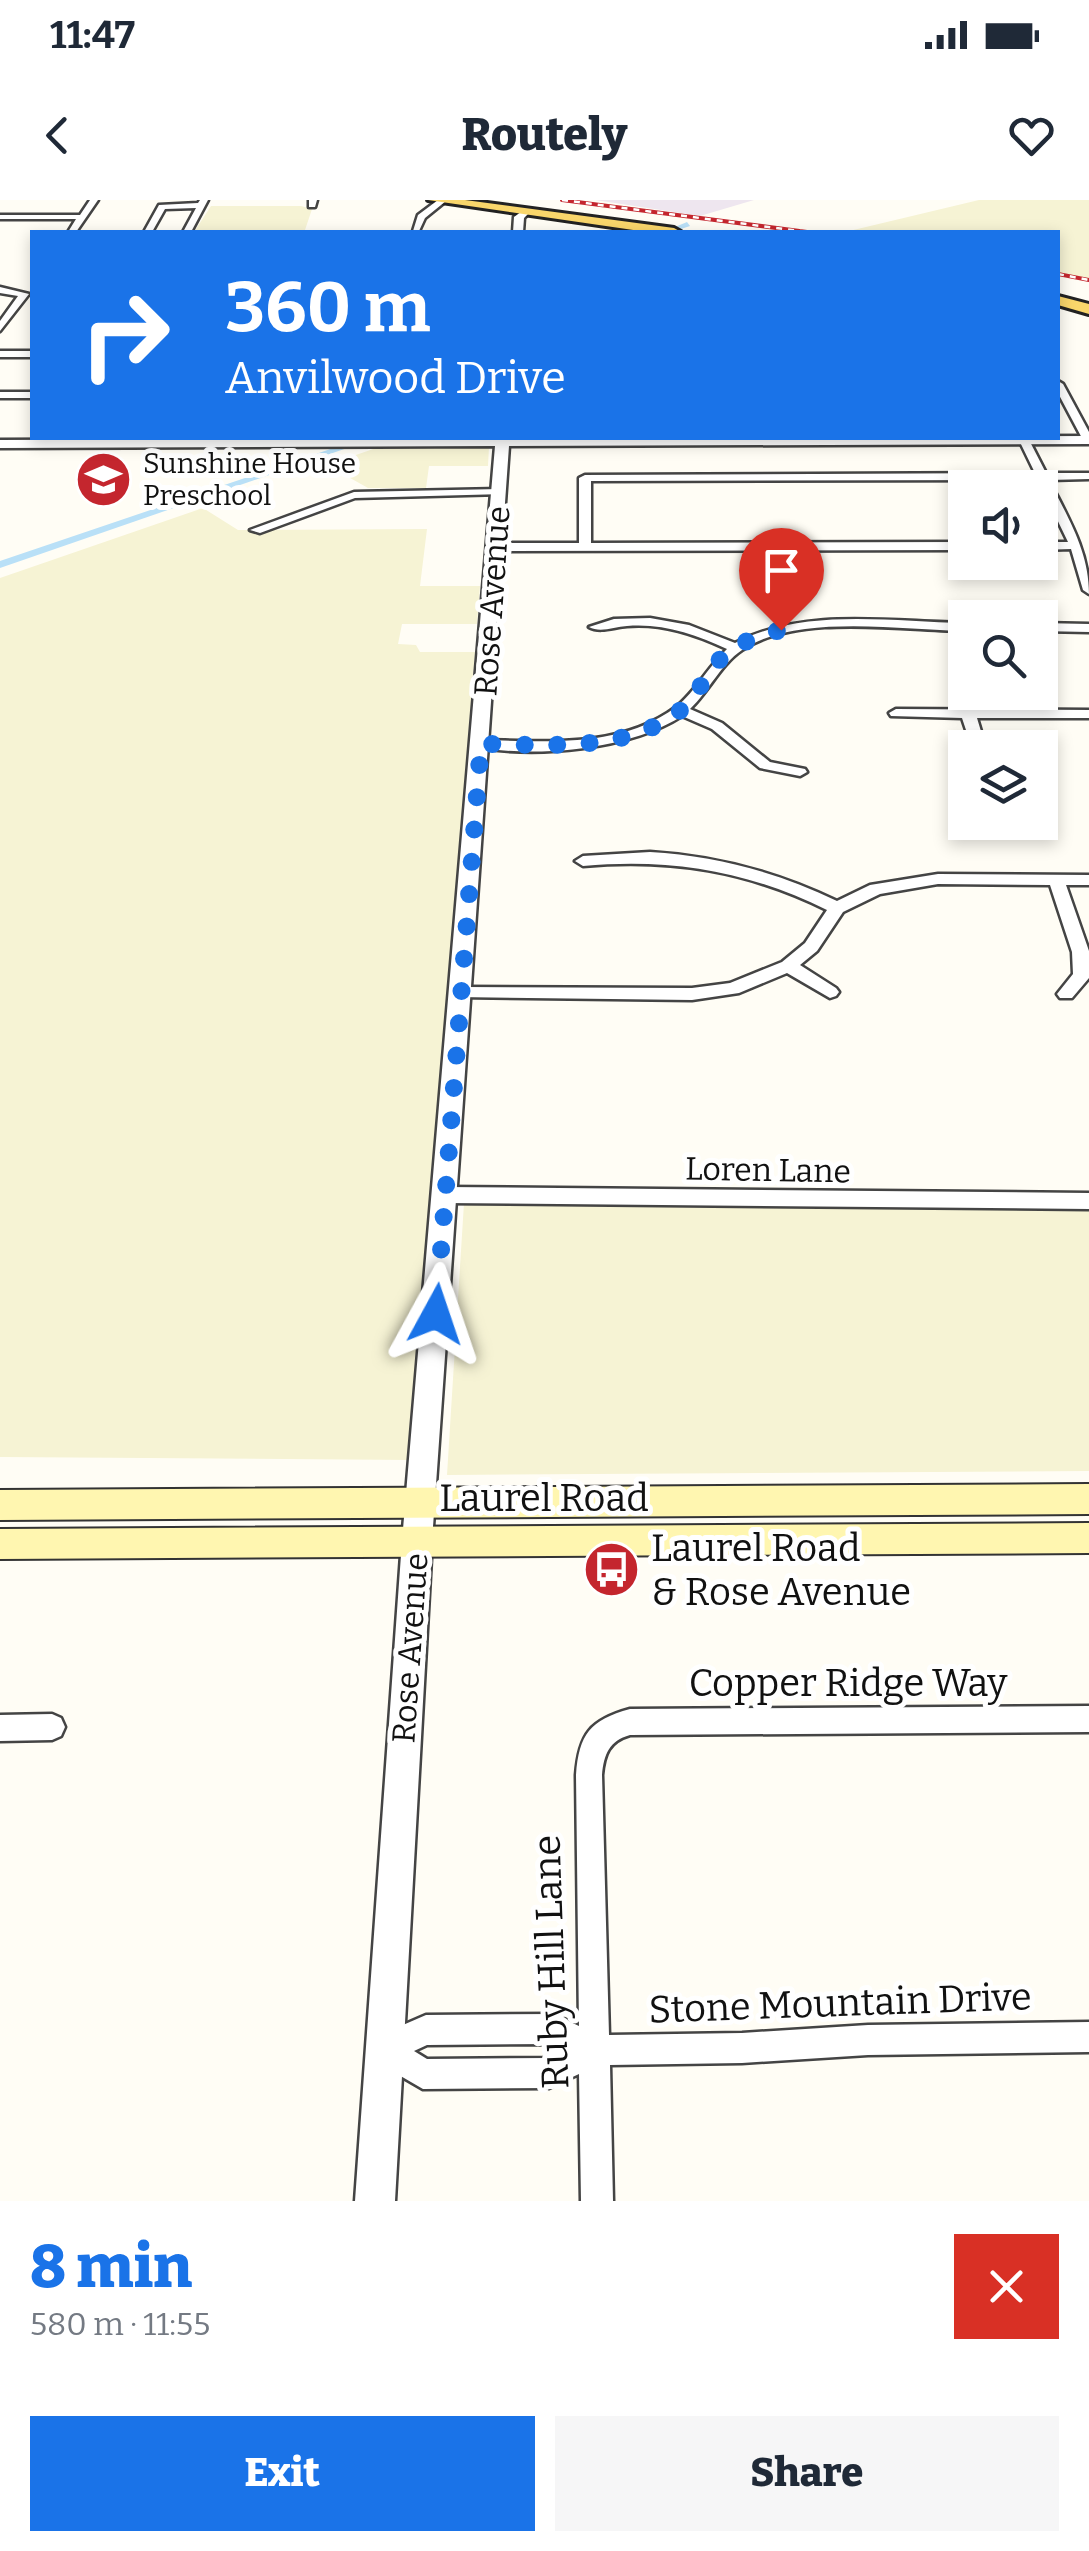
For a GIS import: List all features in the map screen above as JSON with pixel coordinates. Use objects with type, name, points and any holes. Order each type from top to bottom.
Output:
[{"type":"main road","points":[[435,200],[656,230]]},
{"type":"main road","points":[[1060,299],[1089,306]]},
{"type":"main road","name":"Laurel Road","points":[[0,1505],[1089,1499]]},
{"type":"main road","name":"Laurel Road","points":[[0,1544],[1089,1538]]},
{"type":"street","points":[[73,230],[94,200]]},
{"type":"street","points":[[416,229],[421,217],[442,201]]},
{"type":"street","points":[[149,230],[164,206],[203,202]]},
{"type":"street","points":[[189,230],[203,202]]},
{"type":"street","points":[[518,230],[518,217],[525,212]]},
{"type":"street","points":[[0,217],[82,217]]},
{"type":"street","points":[[0,290],[24,294],[0,328]]},
{"type":"street","points":[[0,354],[30,354]]},
{"type":"street","points":[[1039,470],[1024,440],[1088,440],[1060,388]]},
{"type":"street","points":[[0,395],[30,395]]},
{"type":"street","points":[[0,444],[503,440]]},
{"type":"street","name":"Rose Avenue","points":[[375,2201],[417,1541],[463,992],[503,440]]},
{"type":"street","points":[[1058,477],[1089,476]]},
{"type":"street","points":[[585,547],[585,478],[948,477]]},
{"type":"street","points":[[256,530],[354,495],[500,492]]},
{"type":"street","points":[[1058,509],[1076,546],[1089,590]]},
{"type":"street","points":[[496,547],[948,546]]},
{"type":"street","points":[[1058,546],[1076,546]]},
{"type":"street","points":[[596,628],[612,623],[681,625],[735,648]]},
{"type":"street","points":[[481,744],[603,741],[640,732],[681,710],[715,665],[735,648],[762,635],[802,627],[948,627]]},
{"type":"street","points":[[1058,628],[1089,628]]},
{"type":"street","points":[[681,710],[717,726],[765,765],[800,772]]},
{"type":"street","points":[[896,713],[1089,714]]},
{"type":"street","points":[[968,713],[973,730]]},
{"type":"street","points":[[583,861],[645,854],[708,862],[790,886],[838,908]]},
{"type":"street","points":[[1056,880],[1081,952],[1082,975],[1066,994]]},
{"type":"street","points":[[463,992],[692,994],[733,989],[788,966],[810,947],[838,908],[876,889],[908,881],[1089,880]]},
{"type":"street","points":[[788,966],[830,992]]},
{"type":"street","name":"Loren Lane","points":[[445,1195],[1089,1202]]},
{"type":"street","name":"Copper Ridge Way","points":[[609,1728],[630,1722],[1089,1719]]},
{"type":"street","points":[[0,1728],[52,1728]]},
{"type":"street","name":"Ruby Hill Lane","points":[[597,2201],[589,1775],[591,1750],[609,1728]]},
{"type":"street","name":"Stone Mountain Drive","points":[[384,2049],[426,2030],[553,2030],[594,2050]]},
{"type":"street","name":"Stone Mountain Drive","points":[[384,2049],[423,2074],[549,2073],[594,2050],[1089,2037]]},
{"type":"shaded area","points":[[595,200],[754,200],[700,216]]},
{"type":"shaded area","points":[[979,200],[1089,200],[1089,279],[1060,273],[1060,230],[853,230]]},
{"type":"shaded area","points":[[211,206],[312,209],[305,230],[195,230]]},
{"type":"shaded area","points":[[379,447],[489,447],[488,466],[429,466],[426,488],[368,488],[327,465]]},
{"type":"shaded area","points":[[203,508],[238,530],[427,529],[420,586],[480,586],[477,624],[402,624],[398,644],[416,645],[420,652],[475,652],[411,1460],[0,1457],[0,578]]},
{"type":"shaded area","points":[[464,1203],[1089,1210],[1089,1471],[447,1475]]},
{"type":"waterway","points":[[672,230],[687,224]]},
{"type":"waterway","points":[[0,565],[365,440]]},
{"type":"railway","points":[[562,200],[792,230]]},
{"type":"railway","points":[[1060,274],[1089,280]]},
{"type":"place","name":"Sunshine House Preschool","points":[[104,479]]},
{"type":"place","name":"Laurel Road & Rose Avenue","points":[[612,1570]]},
{"type":"route","points":[[436,1314],[481,744],[567,744],[640,732],[681,710],[722,657],[746,641],[781,630]]}]
